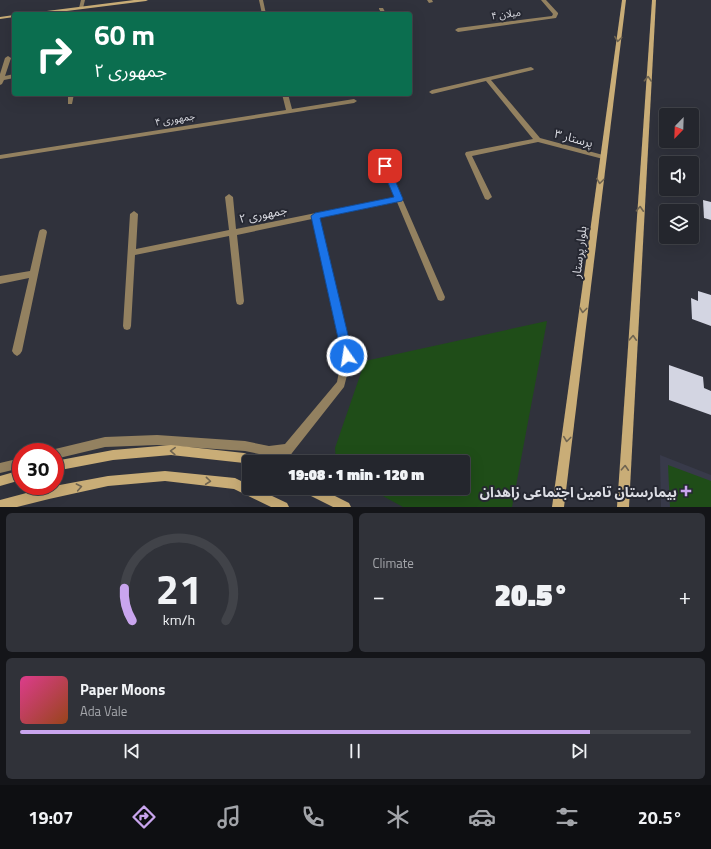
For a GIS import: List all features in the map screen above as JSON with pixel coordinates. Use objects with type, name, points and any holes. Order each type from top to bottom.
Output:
[{"type":"main road","points":[[48,12],[146,0]]},
{"type":"main road","name":"بلوار پرستار","points":[[558,507],[624,0]]},
{"type":"main road","points":[[623,507],[654,0]]},
{"type":"main road","points":[[0,18],[12,16]]},
{"type":"main road","points":[[64,464],[113,455],[171,450],[242,458]]},
{"type":"main road","points":[[0,506],[49,493],[108,481],[165,476],[242,486]]},
{"type":"main road","points":[[0,481],[12,478]]},
{"type":"main road","points":[[269,495],[283,507]]},
{"type":"main road","points":[[321,495],[345,507]]},
{"type":"street","points":[[81,8],[82,0]]},
{"type":"street","points":[[261,0],[264,12]]},
{"type":"street","name":"میلان ۴","points":[[458,30],[554,17],[556,14],[543,0]]},
{"type":"street","points":[[1,80],[8,58]]},
{"type":"street","points":[[432,92],[531,69]]},
{"type":"street","points":[[1,80],[12,77]]},
{"type":"street","points":[[487,79],[538,140],[468,154],[488,197]]},
{"type":"street","points":[[70,103],[71,96]]},
{"type":"street","points":[[285,96],[289,111]]},
{"type":"street","name":"جمهوری ۴","points":[[0,157],[354,101]]},
{"type":"street","name":"پرستار ۳","points":[[538,140],[603,157]]},
{"type":"street","points":[[385,166],[441,297]]},
{"type":"street","points":[[229,197],[240,301]]},
{"type":"street","name":"جمهوری ۲","points":[[131,253],[399,199]]},
{"type":"street","points":[[127,326],[134,214]]},
{"type":"street","points":[[284,455],[341,384],[347,356],[315,216]]},
{"type":"street","points":[[17,351],[43,232]]},
{"type":"street","points":[[0,280],[33,274]]},
{"type":"street","points":[[64,452],[105,442],[157,440],[245,446],[269,451],[288,449]]},
{"type":"street","points":[[0,468],[12,465]]},
{"type":"shaded area","name":"بیمارستان تامین اجتماعی زاهدان","points":[[660,455],[711,475],[711,507],[661,507]]},
{"type":"green space","points":[[547,321],[512,507],[403,507],[381,495],[470,495],[470,455],[336,455],[335,448],[365,361]]},
{"type":"green space","name":"بیمارستان تامین اجتماعی زاهدان","points":[[668,465],[711,481],[711,507],[670,507]]},
{"type":"building","points":[[703,200],[711,202],[711,220],[704,218]]},
{"type":"building","points":[[698,291],[711,295],[711,326],[692,319],[691,298],[698,301]]},
{"type":"building","points":[[669,365],[703,377],[704,388],[711,391],[711,415],[669,400]]},
{"type":"place","name":"بیمارستان تامین اجتماعی زاهدان","points":[[686,491]]},
{"type":"route","points":[[347,356],[315,216],[399,199],[385,166]]}]
